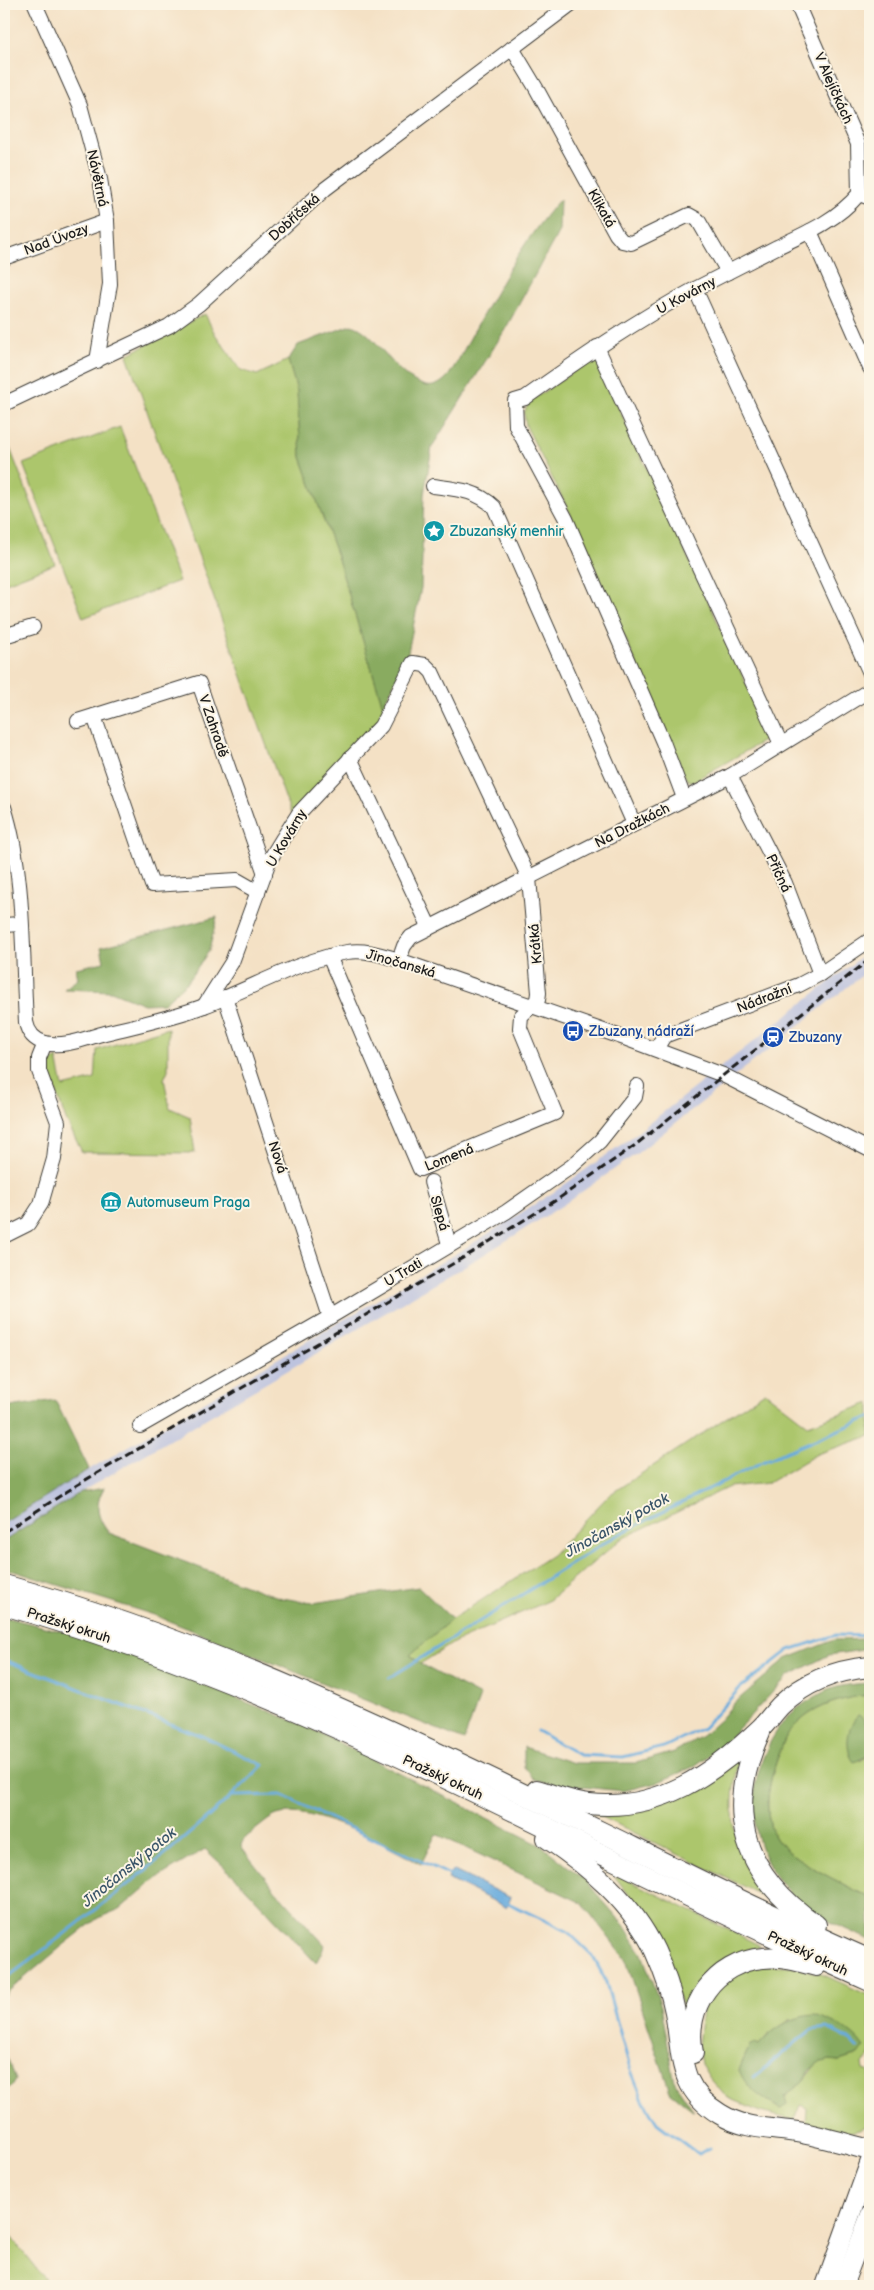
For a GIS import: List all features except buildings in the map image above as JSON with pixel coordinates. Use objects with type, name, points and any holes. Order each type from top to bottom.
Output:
[{"type":"highway","name":"Pražský okruh","points":[[4,1585],[104,1616],[224,1659],[333,1705],[867,1959]]},
{"type":"highway","name":"Pražský okruh","points":[[4,1605],[100,1634],[219,1678],[362,1739],[870,1982]]},
{"type":"highway","points":[[483,1775],[575,1802],[628,1803],[670,1792],[703,1777],[736,1752],[783,1704],[813,1682],[842,1671],[870,1667]]},
{"type":"highway","points":[[763,1726],[750,1758],[742,1798],[744,1827],[753,1855],[769,1884],[786,1903],[867,1959]]},
{"type":"highway","points":[[494,1801],[592,1871],[616,1895],[638,1924],[654,1949],[664,1972],[675,2011],[683,2068],[700,2098],[719,2114],[734,2122],[752,2127],[796,2132],[870,2150]]},
{"type":"highway","points":[[796,2132],[733,2107],[714,2093],[704,2080],[696,2066],[691,2038],[692,2024],[699,2001],[712,1982],[725,1971],[742,1962],[762,1958],[781,1958],[802,1962],[870,1982]]},
{"type":"main road","points":[[825,2286],[870,2161]]},
{"type":"main road","points":[[843,2286],[870,2215]]},
{"type":"street","name":"Návětrná","points":[[35,4],[80,105],[100,179],[107,221],[110,284],[97,361]]},
{"type":"street","name":"Dobříčská","points":[[4,404],[169,326],[200,304],[325,189],[571,4]]},
{"type":"street","name":"V Alejíčkách","points":[[797,4],[858,144],[865,196]]},
{"type":"street","name":"Klikatá","points":[[512,48],[616,234],[622,241],[631,243],[689,215],[698,220],[728,272]]},
{"type":"street","name":"U Kovárny","points":[[684,798],[663,742],[566,519],[516,426],[515,400],[525,398],[597,347],[695,289],[820,227],[865,196]]},
{"type":"street","name":"Nad Úvozy","points":[[4,258],[107,221]]},
{"type":"street","points":[[810,231],[870,368]]},
{"type":"street","points":[[695,289],[870,673]]},
{"type":"street","points":[[597,347],[781,744]]},
{"type":"street","points":[[433,486],[465,491],[483,497],[494,508],[634,824]]},
{"type":"street","points":[[4,636],[33,627]]},
{"type":"street","name":"U Kovárny","points":[[204,1006],[232,962],[269,861],[299,813],[381,726],[413,663],[425,665],[432,672],[529,878]]},
{"type":"street","name":"V Zahradě","points":[[78,721],[199,683],[265,874]]},
{"type":"street","name":"Na Dražkách","points":[[399,960],[404,946],[411,936],[730,776],[870,690]]},
{"type":"street","points":[[94,716],[152,885],[237,880],[258,892]]},
{"type":"street","points":[[350,758],[429,926]]},
{"type":"street","name":"Příčná","points":[[730,776],[785,883],[820,974]]},
{"type":"street","points":[[4,807],[14,853],[21,924],[26,1022],[30,1034],[45,1043],[39,1058],[39,1071],[58,1122],[54,1159],[41,1204],[28,1224],[4,1236]]},
{"type":"street","name":"Krátká","points":[[529,878],[539,992],[538,1000],[531,1006]]},
{"type":"street","points":[[4,925],[21,924]]},
{"type":"street","name":"Nádražní","points":[[656,1049],[664,1036],[799,985],[820,974],[870,940]]},
{"type":"street","name":"Jinočanská","points":[[45,1043],[70,1042],[204,1006],[271,977],[329,956],[348,952],[365,952],[399,960],[656,1049],[723,1075],[870,1150]]},
{"type":"street","name":"Lomená","points":[[329,956],[420,1169],[555,1113],[520,1028],[521,1016],[531,1006]]},
{"type":"street","name":"Nová","points":[[225,998],[330,1317]]},
{"type":"street","name":"U Trati","points":[[140,1426],[330,1317],[449,1244],[506,1212],[572,1166],[600,1141],[635,1097],[637,1086]]},
{"type":"street","name":"Slepá","points":[[431,1182],[449,1244]]},
{"type":"shaded area","points":[[870,950],[870,969],[639,1152],[563,1205],[475,1260],[81,1492],[4,1541],[4,1523],[41,1498],[467,1247],[554,1192],[629,1139]]},
{"type":"green space","points":[[560,199],[559,231],[506,328],[432,447],[424,495],[421,588],[407,657],[383,706],[337,556],[301,457],[297,391],[288,360],[298,345],[351,325],[369,335],[394,364],[414,381],[426,386],[439,384],[447,378],[453,369],[516,258]]},
{"type":"green space","points":[[205,314],[215,334],[241,370],[257,375],[288,360],[297,391],[301,457],[337,556],[383,706],[380,720],[291,814],[127,355]]},
{"type":"green space","points":[[593,358],[597,361],[769,733],[767,739],[692,782],[686,779],[579,531],[526,426],[524,413],[529,402]]},
{"type":"green space","points":[[120,427],[179,581],[83,618],[23,464]]},
{"type":"green space","points":[[9,446],[55,564],[6,583],[4,578],[4,448]]},
{"type":"green space","points":[[217,917],[209,951],[187,982],[164,1003],[144,1004],[111,991],[64,989],[78,979],[76,968],[104,962],[101,947]]},
{"type":"green space","points":[[168,1028],[168,1070],[164,1079],[170,1108],[190,1117],[195,1153],[82,1152],[66,1120],[47,1065],[57,1058],[63,1087],[95,1079],[97,1050]]},
{"type":"green space","points":[[765,1392],[808,1425],[870,1403],[870,1436],[817,1454],[768,1483],[729,1487],[621,1539],[548,1601],[455,1642],[420,1664],[410,1654],[452,1619],[552,1555],[609,1495]]},
{"type":"green space","points":[[55,1400],[89,1469],[4,1523],[4,1408]]},
{"type":"green space","points":[[104,1488],[99,1500],[98,1511],[109,1533],[282,1598],[313,1603],[419,1587],[452,1619],[410,1655],[420,1664],[480,1696],[464,1740],[154,1615],[4,1568],[4,1541],[81,1492]]},
{"type":"green space","points":[[4,1617],[106,1642],[184,1677],[308,1727],[542,1846],[584,1879],[624,1925],[642,1954],[661,2006],[675,2083],[694,2111],[670,2092],[626,1960],[582,1903],[436,1834],[421,1864],[371,1838],[309,1815],[292,1813],[277,1815],[244,1839],[241,1847],[275,1890],[325,1945],[316,1963],[234,1876],[205,1849],[154,1880],[120,1909],[98,1918],[4,1995]]},
{"type":"green space","points":[[870,1639],[870,1649],[829,1655],[788,1676],[721,1747],[693,1767],[656,1783],[623,1791],[552,1784],[534,1779],[524,1767],[524,1747],[574,1763],[636,1763],[674,1752],[702,1736],[721,1719],[734,1703],[786,1659],[834,1640]]},
{"type":"green space","points":[[870,1683],[870,1695],[854,1697],[823,1706],[806,1716],[789,1732],[784,1741],[770,1783],[768,1817],[775,1837],[791,1854],[870,1898],[870,1940],[819,1915],[792,1895],[776,1876],[764,1855],[757,1832],[754,1809],[761,1763],[771,1740],[785,1720],[803,1705],[827,1690],[846,1685]]},
{"type":"green space","points":[[870,1695],[870,1736],[865,1721],[860,1761],[870,1755],[870,1898],[804,1862],[781,1845],[775,1837],[768,1817],[768,1794],[776,1762],[785,1739],[800,1721],[809,1714],[831,1703]]},
{"type":"green space","points":[[858,1715],[868,1727],[870,1755],[854,1762],[849,1751],[848,1738],[851,1725]]},
{"type":"green space","points":[[741,1758],[734,1786],[733,1800],[737,1842],[747,1869],[763,1896],[592,1812]]},
{"type":"green space","points":[[620,1876],[761,1946],[724,1960],[704,1976],[696,1986],[684,2010],[637,1905],[615,1877]]},
{"type":"green space","points":[[758,1965],[792,1966],[824,1975],[870,1996],[870,2057],[863,2063],[864,2070],[870,2072],[870,2122],[856,2130],[831,2130],[806,2124],[807,2108],[800,2105],[794,2120],[760,2112],[726,2097],[701,2064],[698,2046],[702,2010],[725,1979]],"holes":[[[791,2019],[858,2055],[839,2061],[818,2062],[803,2081],[785,2097],[781,2109],[757,2093],[739,2070],[747,2052],[755,2043],[759,2045],[767,2036]]]},
{"type":"green space","points":[[815,2015],[849,2031],[864,2047],[858,2055],[839,2061],[829,2060],[818,2063],[809,2071],[803,2081],[785,2097],[787,2104],[781,2109],[762,2098],[751,2088],[739,2070],[750,2045],[755,2043],[759,2045],[777,2028],[791,2020]]},
{"type":"green space","points":[[4,2050],[16,2079],[12,2086],[4,2091]]},
{"type":"green space","points":[[4,2228],[7,2232],[50,2286],[4,2286]]},
{"type":"water","points":[[452,1870],[511,1898],[506,1907],[448,1879]]},
{"type":"waterway","name":"Jinočanský potok","points":[[389,1678],[614,1537],[762,1462],[870,1417]]},
{"type":"waterway","points":[[537,1731],[579,1755],[623,1757],[664,1747],[703,1728],[740,1688],[789,1650],[836,1635],[870,1636]]},
{"type":"waterway","name":"Jinočanský potok","points":[[4,1660],[202,1736],[263,1765],[202,1823],[170,1850],[4,1980]]},
{"type":"waterway","points":[[232,1796],[281,1795],[452,1876]]},
{"type":"waterway","points":[[506,1902],[567,1931],[592,1955],[605,1979],[630,2068],[644,2102],[657,2123],[698,2154],[710,2148]]},
{"type":"waterway","points":[[754,2077],[811,2030],[827,2028],[849,2039],[858,2048]]},
{"type":"railway","points":[[4,1532],[77,1485],[471,1253],[558,1199],[634,1146],[870,959]]},
{"type":"place","name":"Zbuzanský menhir","points":[[434,531]]},
{"type":"place","name":"Zbuzany, nádraží","points":[[573,1031]]},
{"type":"place","name":"Zbuzany","points":[[773,1037]]},
{"type":"place","name":"Automuseum Praga","points":[[111,1202]]}]
